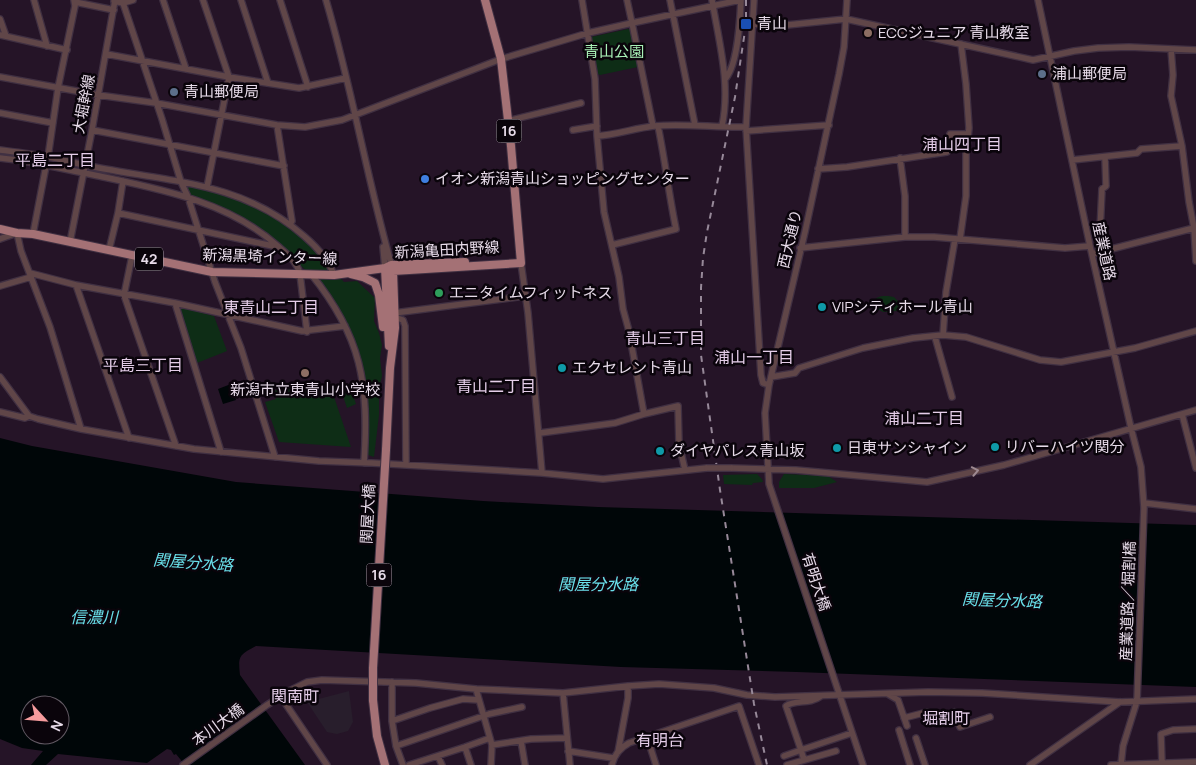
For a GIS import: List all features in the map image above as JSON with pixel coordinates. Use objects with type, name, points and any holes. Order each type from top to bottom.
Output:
[{"type":"main road","name":"新潟亀田内野線","points":[[390,268],[520,261],[501,59],[485,0]]},
{"type":"main road","name":"新潟黒埼インター線","points":[[0,229],[33,234],[212,272],[334,275],[390,268]]},
{"type":"main road","name":"新潟亀田内野線","points":[[386,450],[394,315],[390,268]]},
{"type":"main road","name":"新潟亀田内野線","points":[[390,268],[390,368]]},
{"type":"main road","points":[[346,272],[363,276],[375,283],[389,345]]},
{"type":"main road","name":"関屋大橋","points":[[385,765],[377,736],[373,700],[373,668],[386,450]]},
{"type":"street","points":[[34,0],[47,46]]},
{"type":"street","points":[[115,1],[123,3],[133,0]]},
{"type":"street","points":[[163,0],[186,69]]},
{"type":"street","points":[[203,0],[229,77],[208,187]]},
{"type":"street","points":[[240,0],[268,83]]},
{"type":"street","points":[[280,0],[308,87]]},
{"type":"street","points":[[326,0],[356,113],[390,268]]},
{"type":"street","points":[[582,0],[596,79],[597,136],[604,212],[619,277],[623,309],[629,331],[644,414]]},
{"type":"street","points":[[612,245],[676,229],[668,190],[663,149],[655,126],[627,0]]},
{"type":"street","points":[[670,0],[695,125]]},
{"type":"street","points":[[0,77],[277,125],[305,127],[342,120],[356,113],[501,59],[588,32],[673,14],[712,3],[740,0],[737,43],[731,72],[726,78]]},
{"type":"street","points":[[754,0],[746,129],[761,375],[763,383],[769,385]]},
{"type":"street","name":"西大通り","points":[[769,484],[765,413],[769,385],[829,125],[844,47],[847,0]]},
{"type":"street","name":"産業道路","points":[[1038,0],[1130,428],[1141,466],[1144,506]]},
{"type":"street","points":[[48,157],[74,1],[114,10]]},
{"type":"street","name":"大堀幹線","points":[[70,242],[115,1]]},
{"type":"street","points":[[123,3],[181,182],[241,348],[275,457]]},
{"type":"street","points":[[712,3],[726,78],[726,104],[722,126]]},
{"type":"street","points":[[0,19],[3,36],[67,50]]},
{"type":"street","points":[[753,24],[787,25],[846,19],[1034,60],[1098,48],[1129,47],[1196,50]]},
{"type":"street","points":[[943,335],[946,292],[966,196],[967,94],[961,44]]},
{"type":"street","points":[[1171,49],[1173,75],[1171,96],[1182,146],[1194,228],[1196,261]]},
{"type":"street","points":[[106,54],[299,88],[346,78]]},
{"type":"street","points":[[508,121],[581,103]]},
{"type":"street","points":[[0,113],[53,123]]},
{"type":"street","points":[[277,125],[292,221],[290,224]]},
{"type":"street","points":[[597,136],[620,134],[655,126],[695,125],[746,129],[829,125]]},
{"type":"street","points":[[573,130],[597,126]]},
{"type":"street","points":[[92,130],[284,166]]},
{"type":"street","points":[[818,169],[847,167],[946,152],[950,134],[968,134]]},
{"type":"street","points":[[1072,160],[1137,153],[1141,149],[1182,146]]},
{"type":"street","points":[[0,150],[48,157],[84,166],[208,187],[256,203],[290,224],[309,240],[327,259],[334,275]]},
{"type":"street","points":[[1099,252],[1102,189],[1106,186],[1105,157]]},
{"type":"street","points":[[0,158],[123,181],[188,197],[236,217],[257,229],[297,265],[300,274],[307,332]]},
{"type":"street","points":[[900,158],[905,196],[905,237]]},
{"type":"street","points":[[33,234],[46,166]]},
{"type":"street","points":[[109,250],[123,181]]},
{"type":"street","points":[[118,213],[272,246],[275,244]]},
{"type":"street","points":[[1092,254],[1194,228]]},
{"type":"street","points":[[0,239],[17,233],[21,251],[50,327],[81,429]]},
{"type":"street","points":[[800,248],[905,237],[958,239],[1066,248],[1090,246]]},
{"type":"street","points":[[132,256],[124,295],[176,446]]},
{"type":"street","points":[[520,261],[540,433],[542,473]]},
{"type":"street","points":[[310,274],[329,297],[345,326],[357,356],[364,388],[366,423],[364,462]]},
{"type":"street","points":[[0,286],[30,275],[124,295],[175,303],[307,332],[345,326]]},
{"type":"street","points":[[76,285],[129,438]]},
{"type":"street","points":[[394,315],[525,296]]},
{"type":"street","points":[[175,303],[221,452]]},
{"type":"street","points":[[394,315],[403,320],[405,326],[406,465]]},
{"type":"street","points":[[771,377],[794,373],[799,368],[863,348],[912,338],[943,335],[966,337],[1040,360],[1061,362],[1135,348],[1196,331]]},
{"type":"street","points":[[935,337],[952,397]]},
{"type":"street","points":[[0,378],[29,416]]},
{"type":"street","points":[[540,433],[615,423],[678,406],[679,444],[685,470]]},
{"type":"street","points":[[0,412],[25,418],[29,416],[81,429],[176,446],[275,457],[542,473],[603,479],[707,468],[730,468],[796,470],[927,482],[1004,465],[1196,410]]},
{"type":"street","points":[[1182,414],[1196,468]]},
{"type":"street","name":"有明大橋","points":[[769,484],[838,692]]},
{"type":"street","points":[[1144,506],[1196,509]]},
{"type":"street","name":"産業道路／堀割橋","points":[[1137,701],[1144,506]]},
{"type":"street","name":"本川大橋","points":[[183,765],[267,705],[307,682],[322,680],[392,682],[476,689],[563,693],[659,684],[714,688],[746,695],[774,697],[821,696]]},
{"type":"street","points":[[392,682],[392,721],[396,746],[403,765]]},
{"type":"street","points":[[618,752],[628,698],[628,686]]},
{"type":"street","points":[[476,689],[492,745],[491,765]]},
{"type":"street","points":[[838,692],[863,765]]},
{"type":"street","points":[[804,760],[786,706],[791,703],[814,701],[821,696],[838,692],[928,692],[1120,702],[1196,699]]},
{"type":"street","points":[[563,693],[570,765]]},
{"type":"street","points":[[886,693],[898,700],[907,726]]},
{"type":"street","points":[[281,697],[327,765]]},
{"type":"street","points":[[392,721],[463,699],[479,700]]},
{"type":"street","points":[[1121,764],[1123,746],[1137,701]]},
{"type":"street","points":[[1030,765],[1120,702]]},
{"type":"street","points":[[612,765],[613,758],[628,743],[739,706],[759,765]]},
{"type":"street","points":[[396,746],[484,716],[522,707]]},
{"type":"street","points":[[904,718],[927,712]]},
{"type":"street","points":[[954,712],[960,727],[990,717]]},
{"type":"street","points":[[1162,764],[1161,734],[1173,730],[1196,729]]},
{"type":"street","points":[[899,730],[910,765]]},
{"type":"street","points":[[784,756],[852,733]]},
{"type":"street","points":[[647,737],[656,765]]},
{"type":"street","points":[[409,765],[490,738]]},
{"type":"street","points":[[492,745],[531,739],[567,738]]},
{"type":"street","points":[[916,738],[925,765]]},
{"type":"street","points":[[521,741],[525,765]]},
{"type":"street","points":[[465,747],[471,765]]},
{"type":"street","points":[[568,751],[613,758]]},
{"type":"street","points":[[787,765],[836,751]]},
{"type":"street","points":[[438,756],[442,765]]},
{"type":"street","points":[[1110,765],[1196,762]]},
{"type":"shaded area","points":[[349,691],[353,722],[348,731],[337,734],[327,732],[307,702]]},
{"type":"green space","name":"青山公園","points":[[628,29],[631,30],[638,67],[598,74],[591,37]]},
{"type":"green space","points":[[187,185],[228,194],[276,218],[311,246],[344,282],[357,281],[375,298],[374,321],[382,345],[380,358],[382,376],[379,388],[379,415],[374,457],[366,454],[358,356],[321,284],[268,236],[190,196]]},
{"type":"green space","points":[[881,296],[894,297],[899,302],[899,309],[897,311],[883,312],[874,307],[873,302],[876,299]]},
{"type":"green space","points":[[179,307],[214,316],[227,351],[197,363],[195,362]]},
{"type":"green space","points":[[306,381],[311,392],[330,385],[351,447],[279,442],[265,402],[276,399],[274,391]]},
{"type":"green space","points":[[349,384],[356,404],[347,408],[340,387]]},
{"type":"green space","points":[[757,474],[763,482],[753,483],[752,485],[724,484],[723,475]]},
{"type":"green space","points":[[784,474],[828,476],[837,482],[814,488],[779,488],[779,482]]},
{"type":"water","points":[[231,384],[236,400],[223,404],[218,389]]},
{"type":"water","points":[[0,438],[32,446],[236,482],[483,501],[598,507],[1196,525],[1196,687],[621,667],[256,646],[241,657],[239,664],[240,675],[305,765],[185,765],[176,754],[174,755],[171,750],[167,749],[147,763],[58,754],[46,765],[31,765],[43,751],[22,748],[0,739]]},
{"type":"railway","points":[[746,0],[746,24],[735,97],[703,258],[701,355],[754,704],[767,765]]},
{"type":"place","name":"青山","points":[[746,24]]},
{"type":"place","name":"ECCジュニア 青山教室","points":[[868,33]]},
{"type":"place","name":"浦山郵便局","points":[[1042,74]]},
{"type":"place","name":"青山郵便局","points":[[174,92]]},
{"type":"place","name":"イオン新潟青山ショッピングセンター","points":[[425,179]]},
{"type":"place","name":"エニタイムフィットネス","points":[[439,293]]},
{"type":"place","name":"VIPシティホール青山","points":[[822,307]]},
{"type":"place","name":"エクセレント青山","points":[[562,368]]},
{"type":"place","name":"新潟市立東青山小学校","points":[[305,373]]},
{"type":"place","name":"リバーハイツ関分","points":[[995,447]]},
{"type":"place","name":"日東サンシャイン","points":[[837,448]]},
{"type":"place","name":"ダイヤパレス青山坂","points":[[660,451]]},
{"type":"district","name":"浦山四丁目","points":[[962,144]]},
{"type":"district","name":"平島二丁目","points":[[55,160]]},
{"type":"district","name":"東青山二丁目","points":[[271,307]]},
{"type":"district","name":"青山三丁目","points":[[665,338]]},
{"type":"district","name":"浦山一丁目","points":[[754,357]]},
{"type":"district","name":"平島三丁目","points":[[143,365]]},
{"type":"district","name":"青山二丁目","points":[[496,386]]},
{"type":"district","name":"浦山二丁目","points":[[924,418]]},
{"type":"district","name":"関南町","points":[[295,696]]},
{"type":"district","name":"堀割町","points":[[946,718]]},
{"type":"district","name":"有明台","points":[[660,740]]},
{"type":"water label","name":"関屋分水路","points":[[193,562]]},
{"type":"water label","name":"関屋分水路","points":[[598,584]]},
{"type":"water label","name":"関屋分水路","points":[[1002,600]]},
{"type":"water label","name":"信濃川","points":[[94,617]]}]
